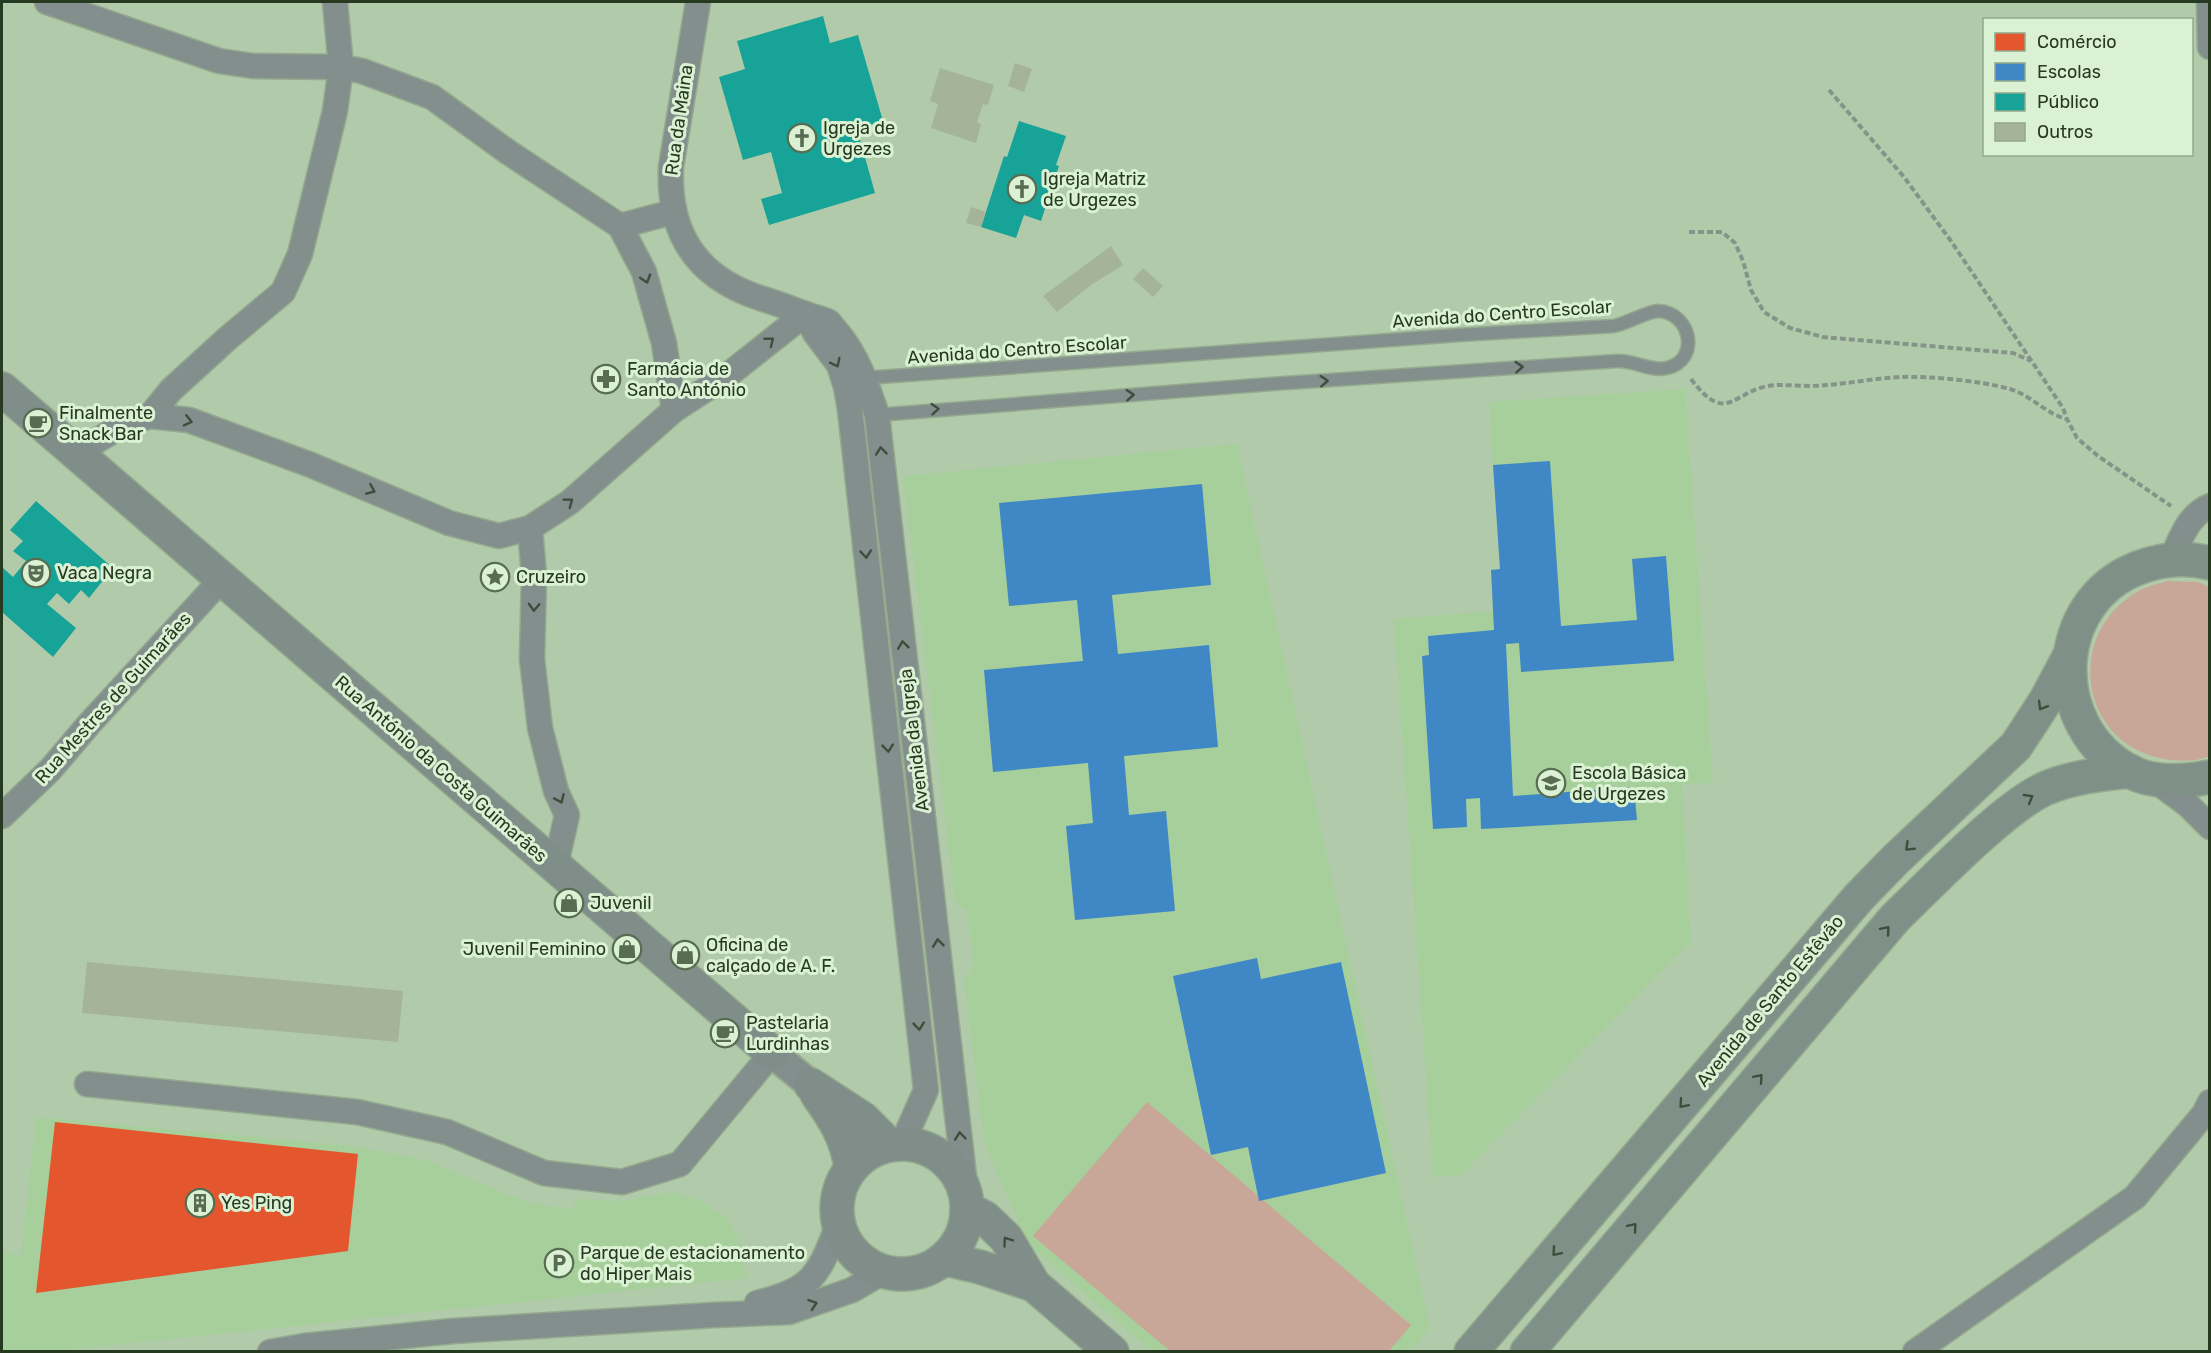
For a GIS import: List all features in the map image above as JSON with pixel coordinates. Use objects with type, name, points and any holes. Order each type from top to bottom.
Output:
[{"type":"main road","name":"Rua António da Costa Guimarães","points":[[4,398],[77,453],[772,1053]]},
{"type":"main road","points":[[2141,775],[2102,751],[2086,731],[2074,707],[2069,681],[2070,655],[2075,634],[2084,615],[2104,590],[2130,571],[2150,563],[2171,560],[2210,563]]},
{"type":"main road","name":"Avenida de Santo Estêvão","points":[[1471,1352],[1859,897],[1894,860],[2016,746],[2046,700],[2070,655]]},
{"type":"main road","points":[[1527,1352],[1895,918],[2003,816],[2022,801],[2045,789],[2071,780],[2141,775],[2186,782],[2210,777]]},
{"type":"main road","points":[[811,1085],[862,1118],[895,1144]]},
{"type":"main road","name":"Rua António da Costa Guimarães","points":[[811,1085],[840,1127],[849,1150],[851,1168]]},
{"type":"main road","points":[[895,1144],[923,1147],[943,1158],[957,1174],[967,1202],[965,1228],[957,1245],[945,1259],[926,1271],[904,1275],[883,1272],[863,1262],[847,1246],[838,1225],[836,1204],[841,1185],[851,1168],[868,1153],[895,1144]]},
{"type":"main road","points":[[967,1202],[1006,1238],[1034,1285],[1112,1352]]},
{"type":"main road","points":[[945,1259],[980,1267],[1034,1285]]},
{"type":"street","points":[[48,2],[219,61],[253,66],[341,67],[362,70],[432,97],[508,152],[620,226],[644,272],[664,343],[674,410]]},
{"type":"street","points":[[150,416],[171,390],[283,292],[300,254],[335,111],[341,67],[335,2]]},
{"type":"street","name":"Rua da Maina","points":[[698,2],[671,167],[670,190],[678,227],[689,247],[704,266]]},
{"type":"street","points":[[2209,2],[2210,47]]},
{"type":"street","points":[[620,226],[673,212]]},
{"type":"street","name":"Avenida da Igreja","points":[[704,266],[738,290],[829,322],[853,355],[865,378],[877,415],[967,1202]]},
{"type":"street","points":[[77,453],[124,424],[150,416],[189,420],[311,465],[449,523],[499,536],[530,528],[570,502],[674,410],[728,375],[805,314]]},
{"type":"street","name":"Avenida da Igreja","points":[[805,314],[815,333],[839,365],[850,410],[926,1090],[895,1144]]},
{"type":"street","points":[[2171,560],[2183,533],[2201,513]]},
{"type":"street","points":[[530,528],[534,585],[532,659],[540,728],[556,791],[567,815],[555,868]]},
{"type":"street","name":"Rua Mestres de Guimarães","points":[[2,816],[50,770],[222,579]]},
{"type":"street","points":[[2141,775],[2187,804],[2210,827]]},
{"type":"street","points":[[87,1084],[357,1112],[447,1132],[544,1173],[622,1182],[680,1164],[772,1053]]},
{"type":"street","name":"Rua António da Costa Guimarães","points":[[772,1053],[811,1085]]},
{"type":"street","points":[[1915,1352],[2135,1197],[2204,1114],[2210,1102]]},
{"type":"street","points":[[714,1315],[785,1296],[805,1284],[823,1264],[838,1225]]},
{"type":"street","points":[[270,1352],[304,1346],[453,1331],[789,1312],[852,1290],[883,1272]]},
{"type":"lane","name":"Avenida do Centro Escolar","points":[[865,378],[1614,326],[1656,311],[1671,314],[1688,332],[1689,344],[1685,355],[1678,363]]},
{"type":"lane","points":[[877,415],[1617,360],[1627,360],[1657,369],[1668,368],[1678,363]]},
{"type":"path","points":[[1829,90],[1918,195],[1992,299],[2063,408],[2077,438],[2098,456],[2201,513]]},
{"type":"path","points":[[1689,232],[1722,232],[1735,243],[1751,290],[1764,312],[1790,328],[1823,337],[2013,353],[2032,361]]},
{"type":"path","points":[[1678,363],[1700,391],[1711,401],[1722,405],[1752,390],[1772,386],[1825,386],[1902,377],[1941,379],[2010,389],[2029,397],[2055,416],[2067,420]]},
{"type":"shaded area","name":"Escola Básica de Urgezes","points":[[1685,389],[1713,783],[1682,784],[1691,941],[1461,1175],[1433,1177],[1394,619],[1493,611],[1491,570],[1500,569],[1489,402]]},
{"type":"shaded area","points":[[1237,444],[1430,1328],[1410,1351],[1151,1351],[1027,1244],[984,1142],[964,980],[974,967],[967,912],[955,901],[903,476]]},
{"type":"shaded area","points":[[2168,581],[2198,582],[2209,587],[2210,756],[2185,761],[2160,758],[2133,747],[2112,730],[2098,708],[2091,684],[2091,658],[2099,633],[2114,610],[2137,592]]},
{"type":"shaded area","points":[[1147,1102],[1411,1325],[1389,1351],[1170,1351],[1033,1236]]},
{"type":"shaded area","points":[[36,1117],[353,1146],[425,1160],[524,1201],[572,1210],[576,1199],[623,1201],[670,1192],[698,1200],[725,1216],[740,1241],[747,1278],[57,1351],[2,1352],[4,1253],[21,1255]]},
{"type":"building: Comércio","name":"Yes Ping","points":[[55,1122],[358,1154],[348,1251],[36,1293]]},
{"type":"building: Escolas","points":[[1550,461],[1561,626],[1637,620],[1632,559],[1666,556],[1674,661],[1521,672],[1519,643],[1506,644],[1513,796],[1634,787],[1637,820],[1481,829],[1480,798],[1466,799],[1467,827],[1433,829],[1422,656],[1429,655],[1428,636],[1494,630],[1491,570],[1500,569],[1493,465]]},
{"type":"building: Escolas","points":[[1202,484],[1211,585],[1112,595],[1118,654],[1209,645],[1218,747],[1124,756],[1129,815],[1166,811],[1175,911],[1075,920],[1066,826],[1093,823],[1088,763],[993,772],[984,670],[1083,661],[1077,600],[1009,606],[999,503]]},
{"type":"building: Escolas","points":[[1257,958],[1261,979],[1341,962],[1386,1173],[1259,1201],[1248,1147],[1211,1155],[1173,976]]},
{"type":"building: Público","points":[[823,16],[830,43],[858,35],[883,121],[857,129],[875,193],[769,225],[761,199],[782,193],[771,152],[743,160],[719,77],[745,69],[737,41]]},
{"type":"building: Público","name":"Igreja Matriz de Urgezes","points":[[1019,121],[1066,136],[1041,221],[1024,215],[1016,238],[981,227],[1004,156],[1007,157]]},
{"type":"building: Público","points":[[36,501],[113,568],[89,598],[81,590],[69,604],[57,593],[47,604],[76,628],[53,657],[2,612],[2,567],[13,577],[26,561],[13,551],[23,541],[10,530]]},
{"type":"building: Outros","points":[[1015,63],[1032,69],[1024,92],[1008,86]]},
{"type":"building: Outros","points":[[940,68],[994,85],[988,105],[983,104],[977,122],[981,124],[976,143],[931,128],[938,104],[930,101]]},
{"type":"building: Outros","points":[[971,207],[986,212],[981,227],[966,223]]},
{"type":"building: Outros","points":[[1111,246],[1123,265],[1091,285],[1057,312],[1043,296]]},
{"type":"building: Outros","points":[[1143,268],[1163,286],[1153,297],[1133,279]]},
{"type":"building: Outros","points":[[87,962],[403,991],[398,1042],[82,1013]]},
{"type":"place","name":"Igreja de Urgezes","points":[[802,138]]},
{"type":"place","name":"Igreja Matriz de Urgezes","points":[[1022,189]]},
{"type":"place","name":"Farmácia de Santo António","points":[[606,379]]},
{"type":"place","name":"Finalmente Snack Bar","points":[[38,423]]},
{"type":"place","name":"Vaca Negra","points":[[36,573]]},
{"type":"place","name":"Cruzeiro","points":[[495,577]]},
{"type":"place","name":"Escola Básica de Urgezes","points":[[1551,783]]},
{"type":"place","name":"Juvenil","points":[[569,903]]},
{"type":"place","name":"Juvenil Feminino","points":[[627,949]]},
{"type":"place","name":"Oficina de calçado de A. F.","points":[[685,955]]},
{"type":"place","name":"Pastelaria Lurdinhas","points":[[725,1033]]},
{"type":"place","name":"Yes Ping","points":[[200,1203]]},
{"type":"place","name":"Parque de estacionamento do Hiper Mais","points":[[559,1263]]}]
